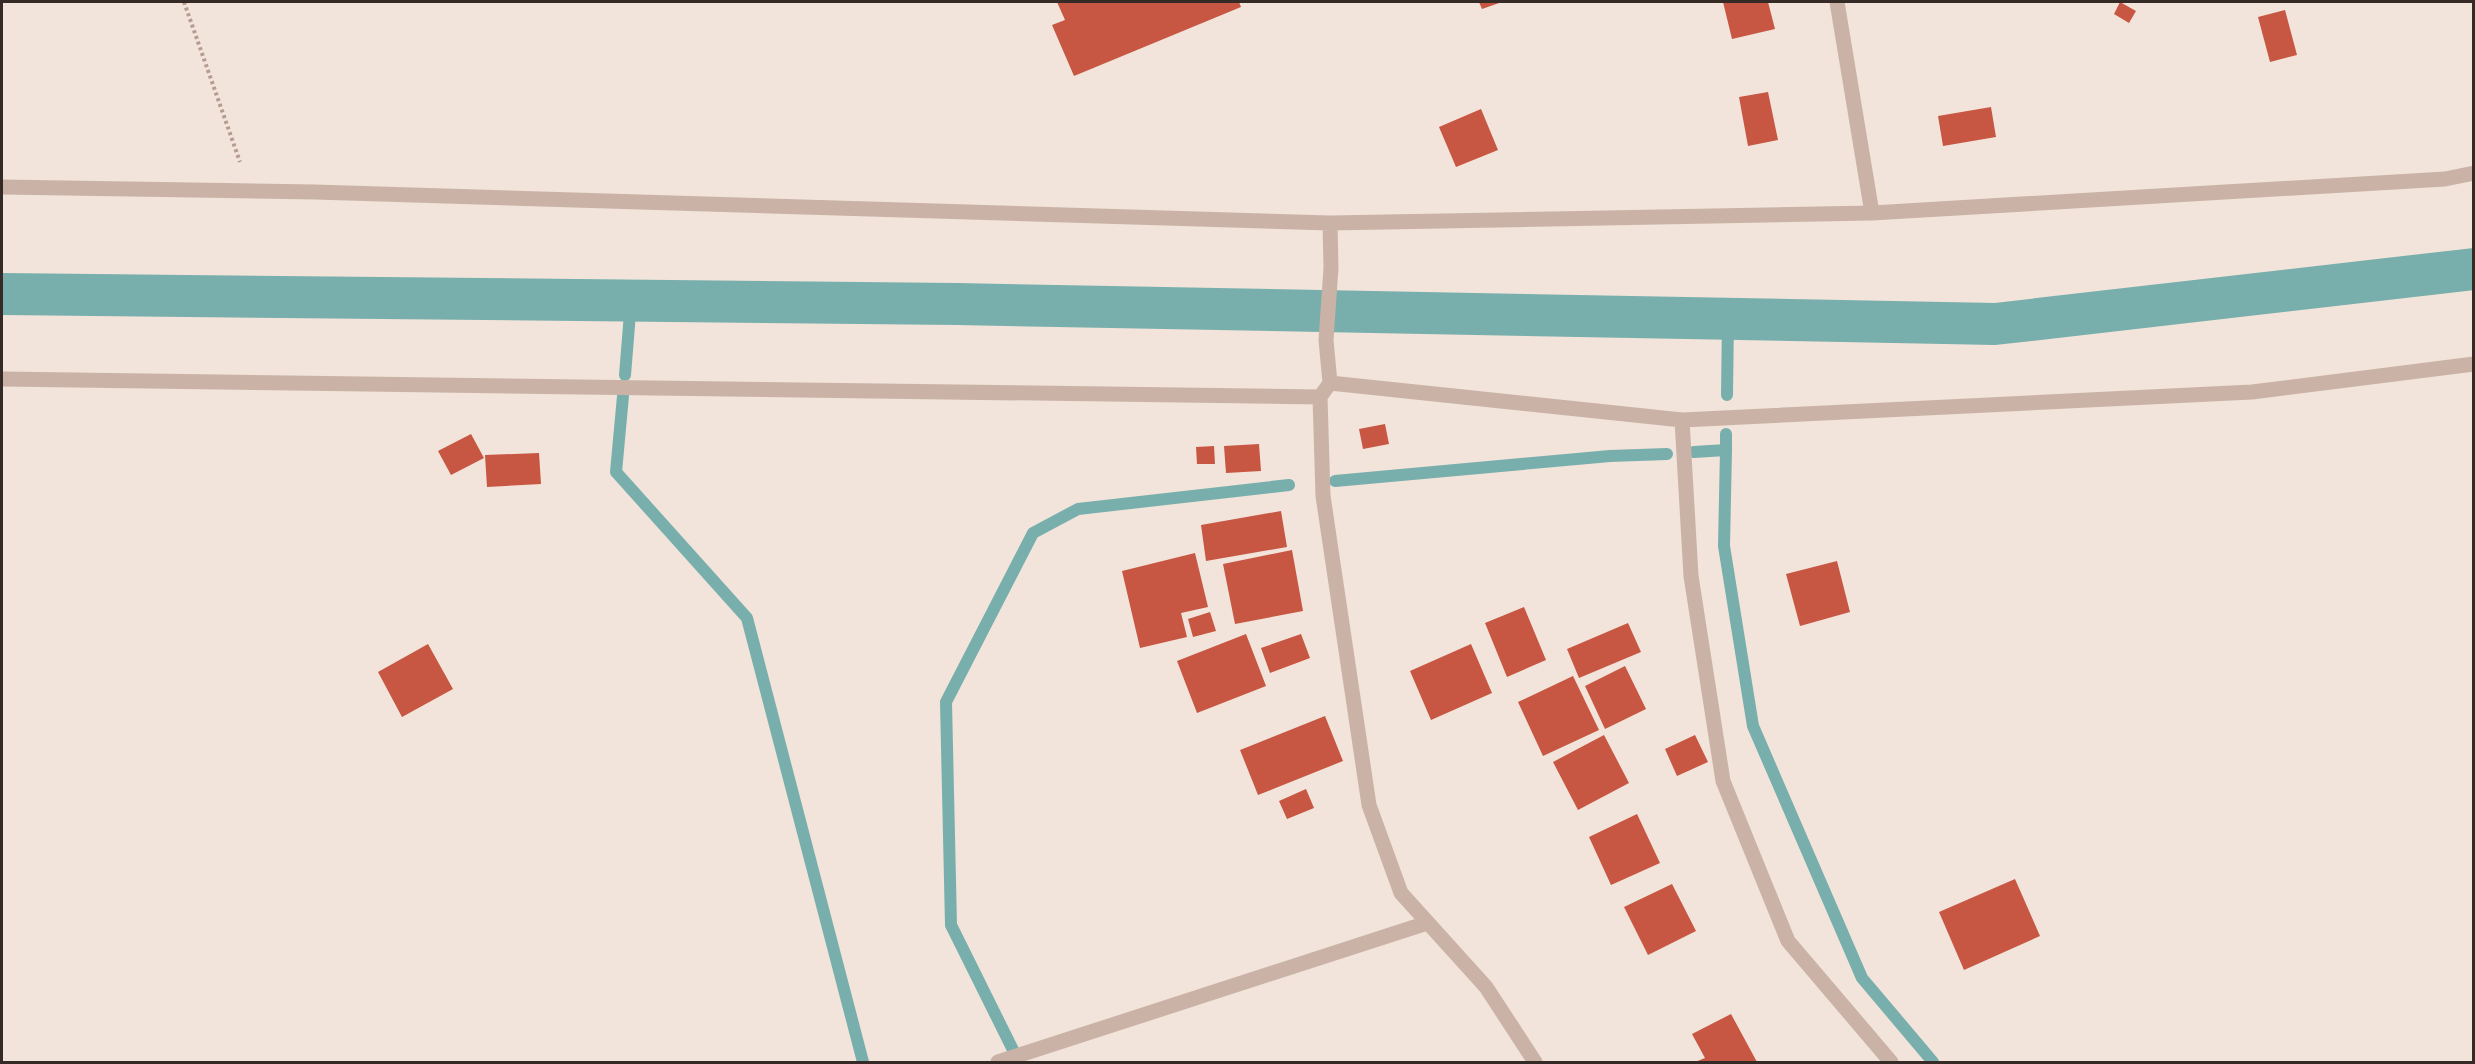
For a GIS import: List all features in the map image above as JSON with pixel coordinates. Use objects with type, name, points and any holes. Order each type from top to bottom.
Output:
[{"type":"street","points":[[1837,2],[1872,213]]},
{"type":"street","points":[[2,187],[250,191],[1330,223],[1872,213],[2445,179],[2474,173]]},
{"type":"street","points":[[1330,223],[1331,268],[1326,340],[1330,383],[1320,397],[1323,496],[1369,805],[1401,893],[1486,987],[1535,1062]]},
{"type":"street","points":[[1330,383],[1682,420],[2252,392],[2474,364]]},
{"type":"street","points":[[2,379],[1320,397]]},
{"type":"street","points":[[1682,420],[1691,576],[1723,781],[1788,941],[1891,1062]]},
{"type":"street","points":[[1003,1061],[1427,923]]},
{"type":"path","points":[[184,2],[250,191]]},
{"type":"building","points":[[1057,2],[1239,2],[1241,7],[1074,76],[1052,25],[1065,20]]},
{"type":"building","points":[[1479,2],[1502,2],[1482,9]]},
{"type":"building","points":[[1723,2],[1768,2],[1775,29],[1732,39]]},
{"type":"building","points":[[2120,2],[2136,11],[2129,23],[2114,14]]},
{"type":"building","points":[[2285,10],[2297,55],[2270,62],[2258,17]]},
{"type":"building","points":[[1768,92],[1778,140],[1748,146],[1739,97]]},
{"type":"building","points":[[1991,107],[1996,137],[1943,146],[1938,116]]},
{"type":"building","points":[[1481,109],[1498,150],[1456,167],[1439,127]]},
{"type":"building","points":[[1385,424],[1389,444],[1363,449],[1359,429]]},
{"type":"building","points":[[471,434],[484,458],[451,475],[438,451]]},
{"type":"building","points":[[1259,444],[1261,471],[1226,473],[1224,446]]},
{"type":"building","points":[[1214,446],[1215,464],[1197,464],[1196,447]]},
{"type":"building","points":[[539,453],[541,484],[487,487],[485,455]]},
{"type":"building","points":[[1281,511],[1287,547],[1206,561],[1201,525]]},
{"type":"building","points":[[1292,550],[1303,611],[1235,624],[1223,564]]},
{"type":"building","points":[[1195,553],[1208,607],[1181,613],[1187,637],[1140,648],[1122,571]]},
{"type":"building","points":[[1837,561],[1850,612],[1800,626],[1786,574]]},
{"type":"building","points":[[1524,607],[1546,660],[1507,677],[1485,623]]},
{"type":"building","points":[[1210,612],[1216,631],[1193,637],[1188,619]]},
{"type":"building","points":[[1628,623],[1641,652],[1579,678],[1567,649]]},
{"type":"building","points":[[1246,634],[1266,686],[1197,713],[1177,661]]},
{"type":"building","points":[[1301,634],[1310,658],[1270,673],[1261,648]]},
{"type":"building","points":[[428,644],[453,689],[402,717],[378,672]]},
{"type":"building","points":[[1471,644],[1492,693],[1431,720],[1410,671]]},
{"type":"building","points":[[1625,666],[1646,709],[1605,729],[1585,686]]},
{"type":"building","points":[[1573,676],[1599,730],[1543,756],[1518,702]]},
{"type":"building","points":[[1325,716],[1343,761],[1258,795],[1240,750]]},
{"type":"building","points":[[1604,735],[1629,783],[1578,810],[1553,762]]},
{"type":"building","points":[[1695,735],[1708,762],[1677,776],[1665,749]]},
{"type":"building","points":[[1306,789],[1314,808],[1287,819],[1279,801]]},
{"type":"building","points":[[1637,814],[1660,863],[1611,885],[1589,837]]},
{"type":"building","points":[[2015,879],[2040,936],[1964,970],[1939,912]]},
{"type":"building","points":[[1672,884],[1696,931],[1648,955],[1624,907]]},
{"type":"building","points":[[1731,1014],[1757,1062],[1695,1062],[1705,1058],[1692,1034]]},
{"type":"waterway","points":[[2,294],[957,304],[1995,324],[2474,269]]},
{"type":"waterway","points":[[625,375],[631,301]]},
{"type":"waterway","points":[[1727,395],[1728,319]]},
{"type":"waterway","points":[[623,396],[616,472],[747,618],[863,1062]]},
{"type":"waterway","points":[[1694,452],[1726,450],[1726,434]]},
{"type":"waterway","points":[[1726,450],[1724,546],[1753,726],[1862,978],[1933,1062]]},
{"type":"waterway","points":[[1335,481],[1610,456],[1667,454]]},
{"type":"waterway","points":[[1019,1062],[951,925],[946,702],[1033,533],[1078,509],[1289,485]]}]
